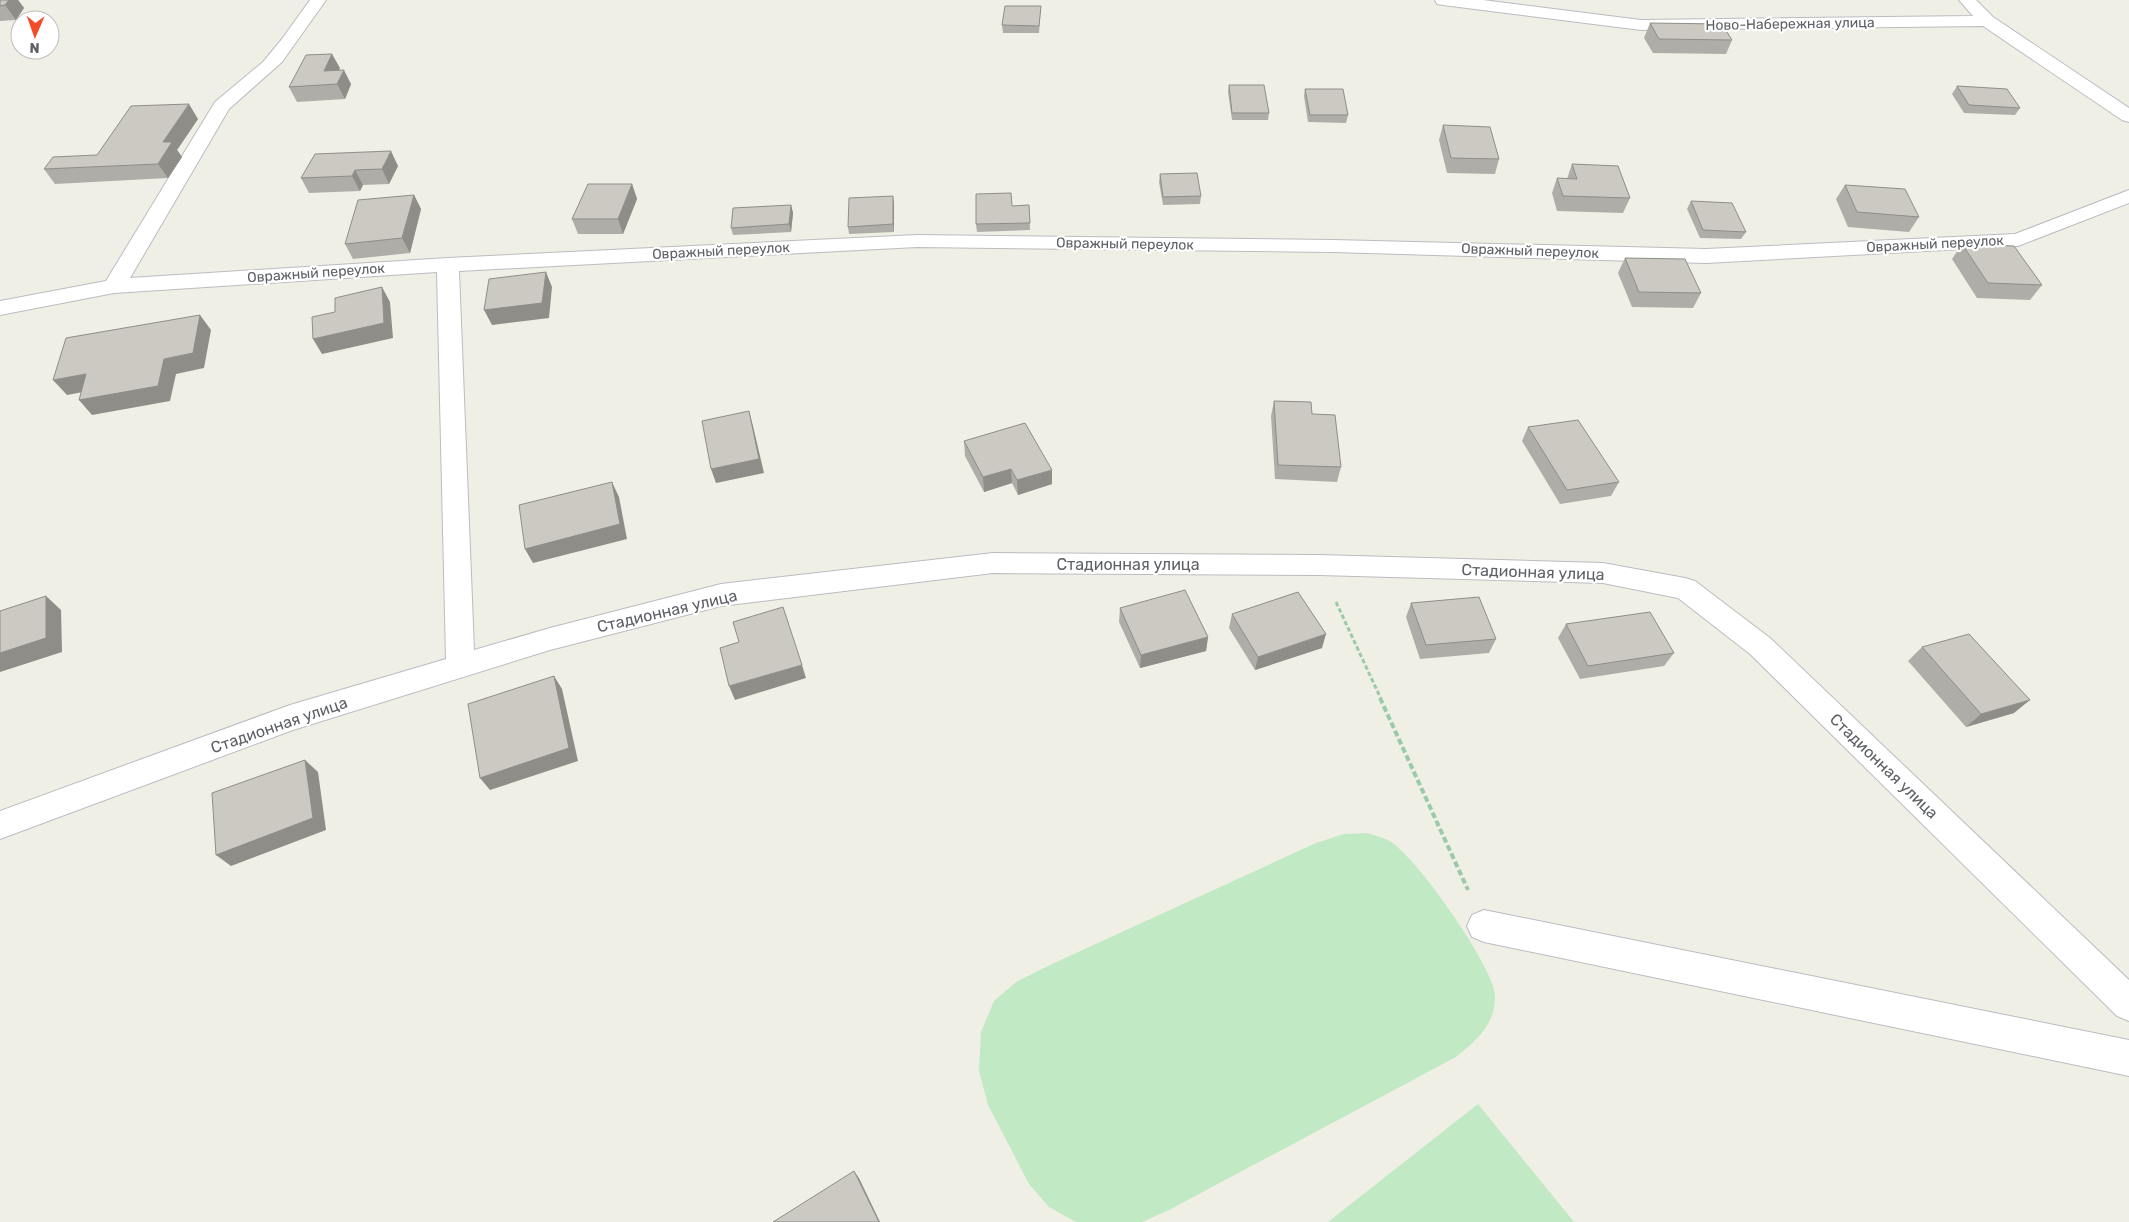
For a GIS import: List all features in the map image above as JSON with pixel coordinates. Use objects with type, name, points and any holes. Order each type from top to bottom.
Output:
[{"type":"street","points":[[114,286],[222,106],[238,90],[268,67],[284,50],[318,0]]},
{"type":"street","name":"Ново-Набережная улица","points":[[1443,0],[1641,26],[1987,21]]},
{"type":"street","points":[[1967,0],[1987,21],[2129,116]]},
{"type":"street","name":"Овражный переулок","points":[[0,308],[114,286],[448,265],[917,241],[1333,246],[1706,256],[2018,240],[2129,196]]},
{"type":"street","points":[[448,265],[460,667]]},
{"type":"street","name":"Стадионная улица","points":[[0,825],[290,718],[550,639],[721,595],[993,563],[1319,566],[1603,573],[1685,589],[1760,646],[2129,1004]]},
{"type":"street","points":[[1484,926],[2129,1058]]},
{"type":"path","points":[[1319,566],[1484,926]]},
{"type":"green space","points":[[1366,833],[1388,840],[1400,849],[1433,887],[1468,937],[1482,961],[1495,995],[1492,1015],[1483,1031],[1471,1045],[1456,1057],[1169,1210],[1142,1222],[1076,1222],[1049,1207],[1029,1184],[988,1105],[979,1071],[981,1032],[994,1001],[1016,982],[1052,964],[1316,843],[1344,834]]},
{"type":"green space","points":[[1478,1104],[1574,1222],[1328,1222]]},
{"type":"building","points":[[0,0],[9,0],[5,5],[0,6]]},
{"type":"building","points":[[1005,6],[1041,6],[1039,26],[1002,25]]},
{"type":"building","points":[[1650,23],[1722,24],[1732,40],[1659,39]]},
{"type":"building","points":[[332,54],[324,71],[344,70],[337,84],[289,87],[306,55]]},
{"type":"building","points":[[1229,85],[1264,85],[1269,113],[1232,113]]},
{"type":"building","points":[[1957,86],[2007,89],[2020,108],[1969,105]]},
{"type":"building","points":[[1305,89],[1343,89],[1348,115],[1310,115]]},
{"type":"building","points":[[189,104],[163,142],[172,142],[158,164],[44,169],[53,157],[97,155],[131,106]]},
{"type":"building","points":[[1443,125],[1490,127],[1499,159],[1451,158]]},
{"type":"building","points":[[391,151],[382,169],[355,170],[352,176],[301,178],[315,154]]},
{"type":"building","points":[[1572,164],[1618,166],[1630,198],[1563,196],[1557,178],[1577,179]]},
{"type":"building","points":[[1197,173],[1201,196],[1163,197],[1160,174]]},
{"type":"building","points":[[588,184],[632,184],[618,219],[572,219]]},
{"type":"building","points":[[1845,185],[1905,189],[1919,217],[1857,212]]},
{"type":"building","points":[[1011,193],[1012,206],[1029,205],[1030,223],[976,224],[976,194]]},
{"type":"building","points":[[414,195],[402,238],[345,244],[358,200]]},
{"type":"building","points":[[893,196],[893,224],[848,227],[849,198]]},
{"type":"building","points":[[1691,201],[1732,203],[1746,232],[1703,230]]},
{"type":"building","points":[[791,205],[789,224],[731,228],[733,208]]},
{"type":"building","points":[[1962,244],[2014,246],[2042,285],[1988,283]]},
{"type":"building","points":[[1625,258],[1685,259],[1701,293],[1639,292]]},
{"type":"building","points":[[546,272],[542,303],[484,310],[489,279]]},
{"type":"building","points":[[382,287],[384,323],[313,339],[312,317],[335,312],[335,298]]},
{"type":"building","points":[[200,315],[193,353],[164,359],[158,386],[79,400],[86,374],[53,380],[66,338]]},
{"type":"building","points":[[1274,401],[1311,402],[1312,414],[1335,415],[1341,467],[1278,465]]},
{"type":"building","points":[[749,411],[759,459],[711,469],[702,421]]},
{"type":"building","points":[[1578,420],[1619,482],[1567,490],[1528,427]]},
{"type":"building","points":[[1025,423],[1052,470],[1017,480],[1011,469],[983,477],[964,441]]},
{"type":"building","points":[[612,482],[620,524],[525,549],[519,505]]},
{"type":"building","points":[[1185,590],[1208,637],[1141,655],[1120,608]]},
{"type":"building","points":[[1298,592],[1326,634],[1258,657],[1232,614]]},
{"type":"building","points":[[46,596],[46,638],[0,653],[0,611]]},
{"type":"building","points":[[1479,597],[1496,639],[1426,645],[1411,603]]},
{"type":"building","points":[[783,607],[802,665],[729,686],[720,648],[739,642],[733,622]]},
{"type":"building","points":[[1650,612],[1674,653],[1588,666],[1566,624]]},
{"type":"building","points":[[1969,634],[2030,700],[1981,714],[1922,647]]},
{"type":"building","points":[[554,676],[569,748],[480,778],[468,704]]},
{"type":"building","points":[[305,760],[313,818],[216,855],[212,793]]},
{"type":"building","points":[[854,1171],[879,1222],[773,1222]]}]
